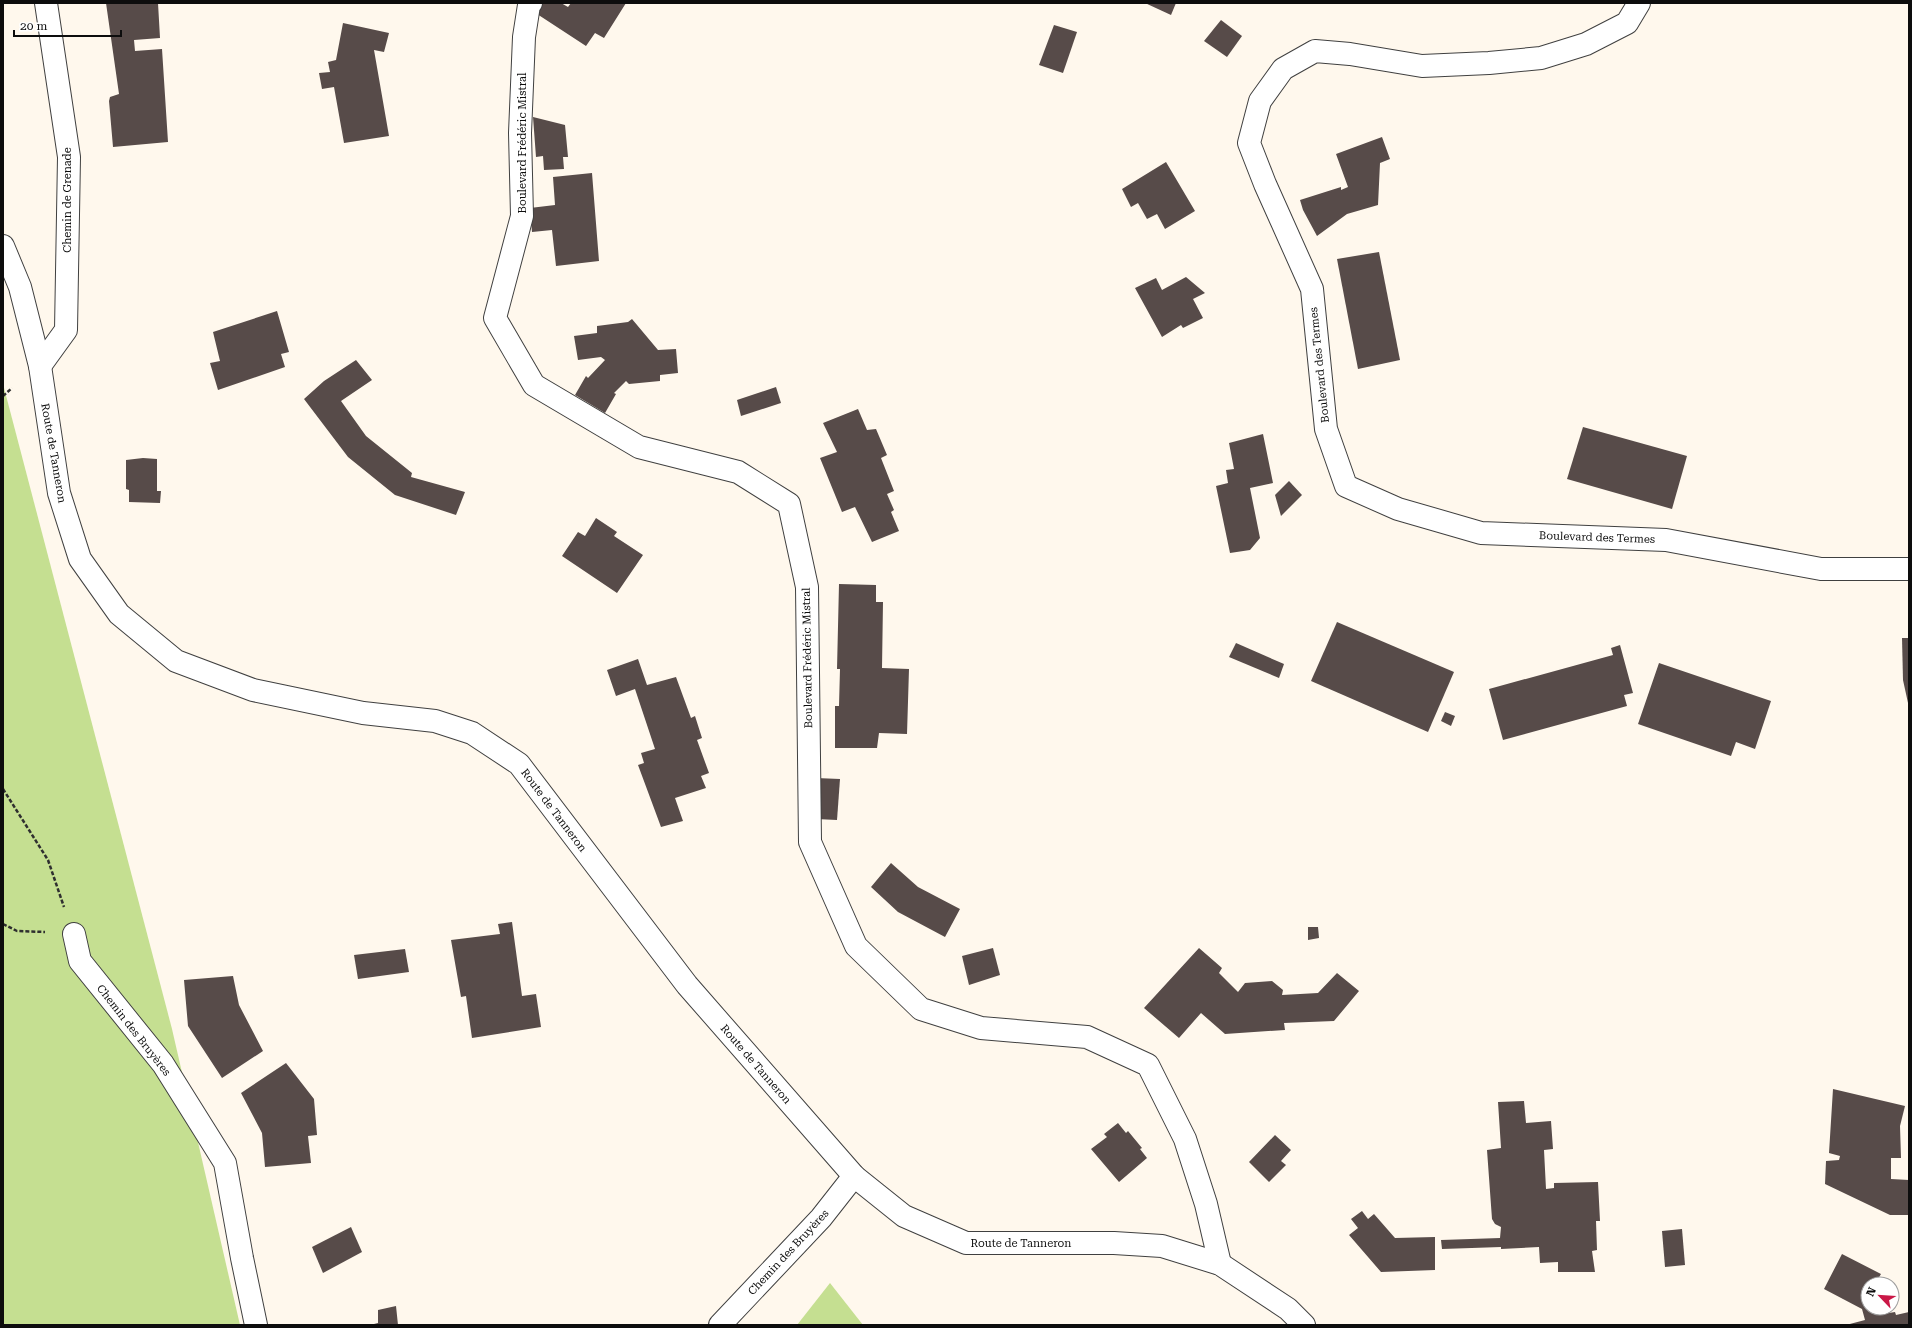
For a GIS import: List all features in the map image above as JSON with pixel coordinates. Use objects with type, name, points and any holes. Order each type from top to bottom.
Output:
[{"type":"street","name":"Chemin de Grenade","points":[[40,366],[66,330],[69,165],[46,3]]},
{"type":"street","name":"Boulevard Frédéric Mistral","points":[[531,3],[529,6],[524,44],[520,133],[522,216],[495,318],[534,385],[640,447],[738,472],[789,504],[807,587],[810,842],[856,946],[921,1008],[981,1028],[1087,1037],[1148,1065],[1185,1139],[1206,1204],[1220,1264]]},
{"type":"street","name":"Boulevard des Termes","points":[[1639,3],[1627,23],[1586,44],[1541,58],[1489,63],[1422,66],[1350,54],[1314,51],[1283,69],[1260,101],[1249,143],[1265,184],[1312,289],[1326,429],[1346,486],[1398,508],[1481,533],[1666,540],[1821,569],[1909,569]]},
{"type":"street","name":"Route de Tanneron","points":[[3,246],[20,287],[40,366],[59,493],[80,559],[119,614],[176,662],[253,690],[363,713],[435,721],[472,734],[519,764],[688,985],[854,1176],[904,1216],[966,1243],[1114,1243],[1162,1246],[1220,1264]]},
{"type":"street","name":"Chemin des Bruyères","points":[[74,934],[80,961],[163,1064],[225,1163],[256,1325]]},
{"type":"street","name":"Chemin des Bruyères","points":[[720,1325],[821,1218],[854,1176]]},
{"type":"street","points":[[1220,1264],[1288,1309],[1304,1325]]},
{"type":"path","points":[[3,789],[48,860],[74,934],[17,931],[3,924]]},
{"type":"green space","points":[[3,384],[172,1029],[240,1325],[3,1325]]},
{"type":"green space","points":[[830,1283],[863,1325],[797,1325]]},
{"type":"building","points":[[106,3],[158,3],[160,38],[134,40],[135,51],[162,49],[168,142],[113,147],[109,101],[110,97],[119,94]]},
{"type":"building","points":[[542,3],[561,3],[568,7],[571,3],[626,3],[604,38],[595,33],[586,46],[534,12]]},
{"type":"building","points":[[1145,3],[1176,3],[1171,15]]},
{"type":"building","points":[[1221,20],[1242,36],[1227,57],[1204,41]]},
{"type":"building","points":[[343,23],[389,33],[384,52],[374,50],[389,136],[344,143],[334,87],[322,89],[319,73],[330,72],[328,62],[336,60]]},
{"type":"building","points":[[1054,25],[1077,32],[1063,73],[1039,65]]},
{"type":"building","points":[[533,117],[565,125],[568,157],[563,157],[564,169],[544,170],[543,156],[536,157]]},
{"type":"building","points":[[1382,137],[1390,159],[1380,163],[1378,205],[1347,214],[1317,236],[1303,210],[1300,200],[1341,187],[1341,190],[1348,187],[1336,154]]},
{"type":"building","points":[[1166,162],[1195,211],[1165,229],[1157,214],[1147,219],[1138,203],[1131,207],[1122,189]]},
{"type":"building","points":[[592,173],[599,261],[556,266],[552,230],[532,232],[530,208],[555,205],[553,177]]},
{"type":"building","points":[[1379,252],[1400,360],[1358,369],[1337,259]]},
{"type":"building","points":[[1186,277],[1205,293],[1193,299],[1203,318],[1183,328],[1181,325],[1162,337],[1135,288],[1156,278],[1162,290]]},
{"type":"building","points":[[277,311],[289,352],[281,354],[285,367],[218,390],[210,363],[220,361],[213,332]]},
{"type":"building","points":[[632,319],[658,350],[676,349],[678,373],[660,375],[660,381],[629,384],[626,381],[614,393],[616,394],[605,413],[575,395],[586,376],[588,378],[605,360],[601,357],[578,360],[574,336],[597,333],[597,326],[628,322]]},
{"type":"building","points":[[356,360],[372,380],[341,401],[366,436],[412,473],[411,477],[465,492],[456,515],[395,495],[348,457],[304,399],[324,381]]},
{"type":"building","points":[[776,387],[781,403],[741,416],[737,400]]},
{"type":"building","points":[[858,409],[867,430],[876,429],[887,455],[881,458],[894,491],[887,494],[894,510],[891,512],[899,531],[872,542],[855,507],[842,512],[820,458],[837,452],[823,423]]},
{"type":"building","points":[[1583,427],[1687,456],[1672,509],[1567,479]]},
{"type":"building","points":[[1263,434],[1273,483],[1250,488],[1260,538],[1250,550],[1230,553],[1216,486],[1228,483],[1226,470],[1234,469],[1229,443]]},
{"type":"building","points":[[143,458],[157,459],[157,491],[161,491],[160,503],[129,502],[129,490],[126,489],[126,460]]},
{"type":"building","points":[[1289,481],[1302,495],[1281,516],[1275,495]]},
{"type":"building","points":[[596,518],[617,532],[614,536],[643,555],[617,593],[562,556],[578,532],[585,536]]},
{"type":"building","points":[[839,584],[876,585],[876,602],[883,602],[882,668],[909,669],[907,734],[879,733],[877,748],[835,748],[835,706],[839,706],[840,669],[837,669]]},
{"type":"building","points":[[1337,622],[1454,672],[1428,732],[1311,681]]},
{"type":"building","points":[[1902,638],[1909,638],[1908,703],[1903,680]]},
{"type":"building","points":[[1236,643],[1284,664],[1279,678],[1229,657]]},
{"type":"building","points":[[1620,645],[1633,693],[1624,695],[1627,706],[1503,740],[1489,689],[1613,655],[1611,648]]},
{"type":"building","points":[[638,659],[647,685],[676,677],[691,718],[695,716],[702,738],[697,740],[709,773],[701,776],[706,788],[675,798],[683,821],[661,827],[638,765],[644,763],[641,753],[655,749],[635,689],[616,696],[607,670]]},
{"type":"building","points":[[1659,663],[1771,701],[1755,749],[1736,742],[1731,756],[1638,724]]},
{"type":"building","points":[[1445,712],[1455,716],[1451,726],[1441,721]]},
{"type":"building","points":[[816,778],[840,779],[837,820],[816,819]]},
{"type":"building","points":[[891,863],[918,887],[960,909],[945,937],[898,912],[871,887]]},
{"type":"building","points":[[512,922],[522,996],[536,994],[541,1027],[472,1038],[466,996],[461,997],[451,940],[500,934],[498,924]]},
{"type":"building","points":[[1308,927],[1318,927],[1319,938],[1308,940]]},
{"type":"building","points":[[993,948],[1000,975],[969,985],[962,956]]},
{"type":"building","points":[[1199,948],[1222,968],[1219,973],[1238,992],[1245,983],[1272,981],[1283,990],[1282,995],[1318,993],[1337,973],[1359,991],[1334,1021],[1284,1023],[1285,1030],[1225,1034],[1201,1013],[1179,1038],[1144,1008]]},
{"type":"building","points":[[405,949],[409,972],[358,979],[354,955]]},
{"type":"building","points":[[233,976],[239,1005],[263,1051],[222,1078],[188,1026],[184,980]]},
{"type":"building","points":[[286,1063],[314,1099],[317,1135],[308,1136],[311,1163],[265,1167],[262,1133],[241,1093]]},
{"type":"building","points":[[1833,1089],[1905,1106],[1900,1126],[1901,1158],[1891,1158],[1891,1179],[1909,1180],[1908,1215],[1890,1215],[1825,1184],[1826,1161],[1839,1160],[1840,1156],[1829,1153]]},
{"type":"building","points":[[1524,1101],[1526,1123],[1551,1121],[1553,1149],[1544,1150],[1546,1189],[1554,1188],[1554,1183],[1598,1182],[1600,1221],[1596,1221],[1597,1250],[1592,1251],[1595,1272],[1558,1272],[1558,1262],[1540,1263],[1539,1247],[1501,1249],[1501,1247],[1442,1249],[1441,1240],[1500,1238],[1501,1227],[1495,1224],[1492,1219],[1487,1150],[1501,1148],[1498,1102]]},
{"type":"building","points":[[1118,1123],[1126,1133],[1128,1131],[1142,1148],[1140,1149],[1147,1158],[1119,1182],[1091,1149],[1107,1137],[1104,1134]]},
{"type":"building","points":[[1275,1135],[1291,1150],[1281,1161],[1286,1165],[1269,1182],[1249,1162]]},
{"type":"building","points":[[1362,1211],[1368,1219],[1374,1214],[1395,1238],[1435,1237],[1435,1270],[1381,1272],[1349,1235],[1358,1228],[1351,1219]]},
{"type":"building","points":[[351,1227],[362,1252],[323,1273],[312,1247]]},
{"type":"building","points":[[1682,1229],[1685,1265],[1665,1267],[1662,1231]]},
{"type":"building","points":[[1842,1254],[1881,1274],[1880,1276],[1860,1276],[1860,1308],[1824,1289]]},
{"type":"building","points":[[396,1306],[398,1325],[370,1325],[378,1323],[378,1310]]},
{"type":"building","points":[[1909,1312],[1909,1325],[1846,1325],[1865,1320],[1864,1316],[1900,1316],[1900,1314]]}]
